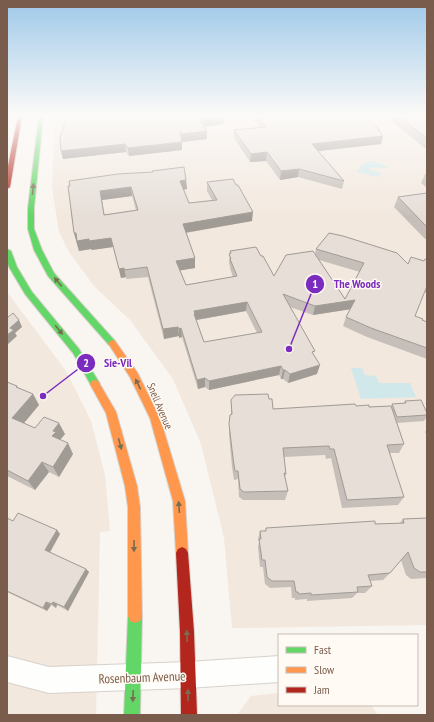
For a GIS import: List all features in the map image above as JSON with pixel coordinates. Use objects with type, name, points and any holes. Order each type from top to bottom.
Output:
[{"type":"main road","points":[[7,187],[14,150]]},
{"type":"main road","name":"Snell Avenue","points":[[37,150],[32,196],[31,228],[38,250],[52,274],[110,340],[134,375],[155,418],[179,500],[187,632],[189,715]]},
{"type":"main road","points":[[7,251],[13,267],[29,294],[76,351],[111,412],[131,486],[134,507],[135,637],[132,715]]},
{"type":"street","name":"Rosenbaum Avenue","points":[[7,669],[49,680],[188,675],[278,669]]},
{"type":"shaded area","points":[[54,150],[427,150],[427,625],[232,628],[224,538],[201,444],[173,379],[130,320],[94,286],[69,252],[59,232],[52,187]]},
{"type":"shaded area","points":[[7,292],[66,371],[91,421],[105,475],[110,531],[100,532],[96,715],[7,715]]},
{"type":"shaded area","points":[[278,693],[278,706],[372,706],[378,715],[237,715],[251,696]]},
{"type":"water","points":[[373,161],[388,168],[370,168],[369,170],[382,173],[378,177],[356,172],[364,163]]},
{"type":"water","points":[[351,368],[362,368],[365,375],[376,376],[379,383],[410,383],[416,397],[361,399]]},
{"type":"building","points":[[248,150],[317,150],[344,181],[299,169],[281,171],[267,152],[251,154]]},
{"type":"building","points":[[184,167],[186,180],[180,181],[189,203],[217,200],[207,182],[233,179],[253,212],[183,224],[195,258],[176,261],[186,285],[237,276],[230,259],[230,251],[256,247],[261,256],[263,256],[274,276],[286,255],[313,251],[345,299],[364,263],[316,249],[329,233],[343,236],[397,253],[408,264],[411,257],[424,261],[427,259],[427,286],[415,316],[427,322],[427,348],[371,328],[346,317],[355,300],[315,306],[283,294],[315,351],[312,352],[320,365],[290,374],[283,370],[281,366],[209,381],[205,378],[197,380],[181,328],[163,329],[147,267],[124,270],[124,268],[119,269],[111,238],[77,241],[76,233],[74,233],[68,186],[70,186],[69,181],[118,174],[153,172],[152,171]],"holes":[[[131,187],[138,210],[104,215],[100,191]],[[247,302],[262,332],[204,342],[194,311]]]},
{"type":"building","points":[[427,193],[427,227],[398,197]]},
{"type":"building","points":[[13,313],[19,320],[10,328],[14,330],[7,335],[7,318]]},
{"type":"building","points":[[7,382],[33,394],[12,418],[35,428],[44,417],[59,423],[53,431],[56,432],[52,436],[68,443],[53,467],[42,462],[28,481],[7,470]]},
{"type":"building","points":[[268,394],[269,399],[272,399],[273,409],[355,404],[356,406],[369,405],[369,407],[391,406],[404,444],[387,445],[404,497],[347,500],[334,449],[330,449],[329,446],[283,448],[286,474],[284,473],[288,491],[244,492],[240,489],[238,471],[235,471],[229,424],[230,415],[232,414],[231,400],[235,395]]},
{"type":"building","points":[[421,400],[427,415],[397,417],[392,404]]},
{"type":"building","points":[[18,513],[57,530],[45,550],[86,569],[64,607],[53,602],[52,604],[46,602],[43,608],[7,591],[7,518],[13,521]]},
{"type":"building","points":[[427,518],[427,572],[420,572],[414,568],[408,552],[390,573],[368,575],[372,586],[357,587],[358,592],[311,595],[311,593],[299,594],[296,592],[294,581],[272,581],[267,577],[265,560],[262,560],[259,539],[261,539],[260,531],[266,531],[266,528],[375,521],[375,524],[404,523],[403,519]]},
{"type":"traffic: fast","points":[[37,150],[31,208],[31,229],[38,250],[51,274],[112,343]]},
{"type":"traffic: fast","points":[[7,251],[13,267],[29,294],[76,351],[95,384]]},
{"type":"traffic: fast","points":[[132,715],[135,616]]},
{"type":"traffic: slow","points":[[112,343],[134,375],[155,418],[179,501],[182,553]]},
{"type":"traffic: slow","points":[[95,384],[111,412],[131,486],[134,507],[135,616]]},
{"type":"traffic: jam","points":[[7,187],[14,150]]},
{"type":"traffic: jam","points":[[182,553],[187,632],[189,715]]},
{"type":"place","name":"The Woods","points":[[289,349]]},
{"type":"place","name":"Sie-Vil","points":[[43,396]]}]
